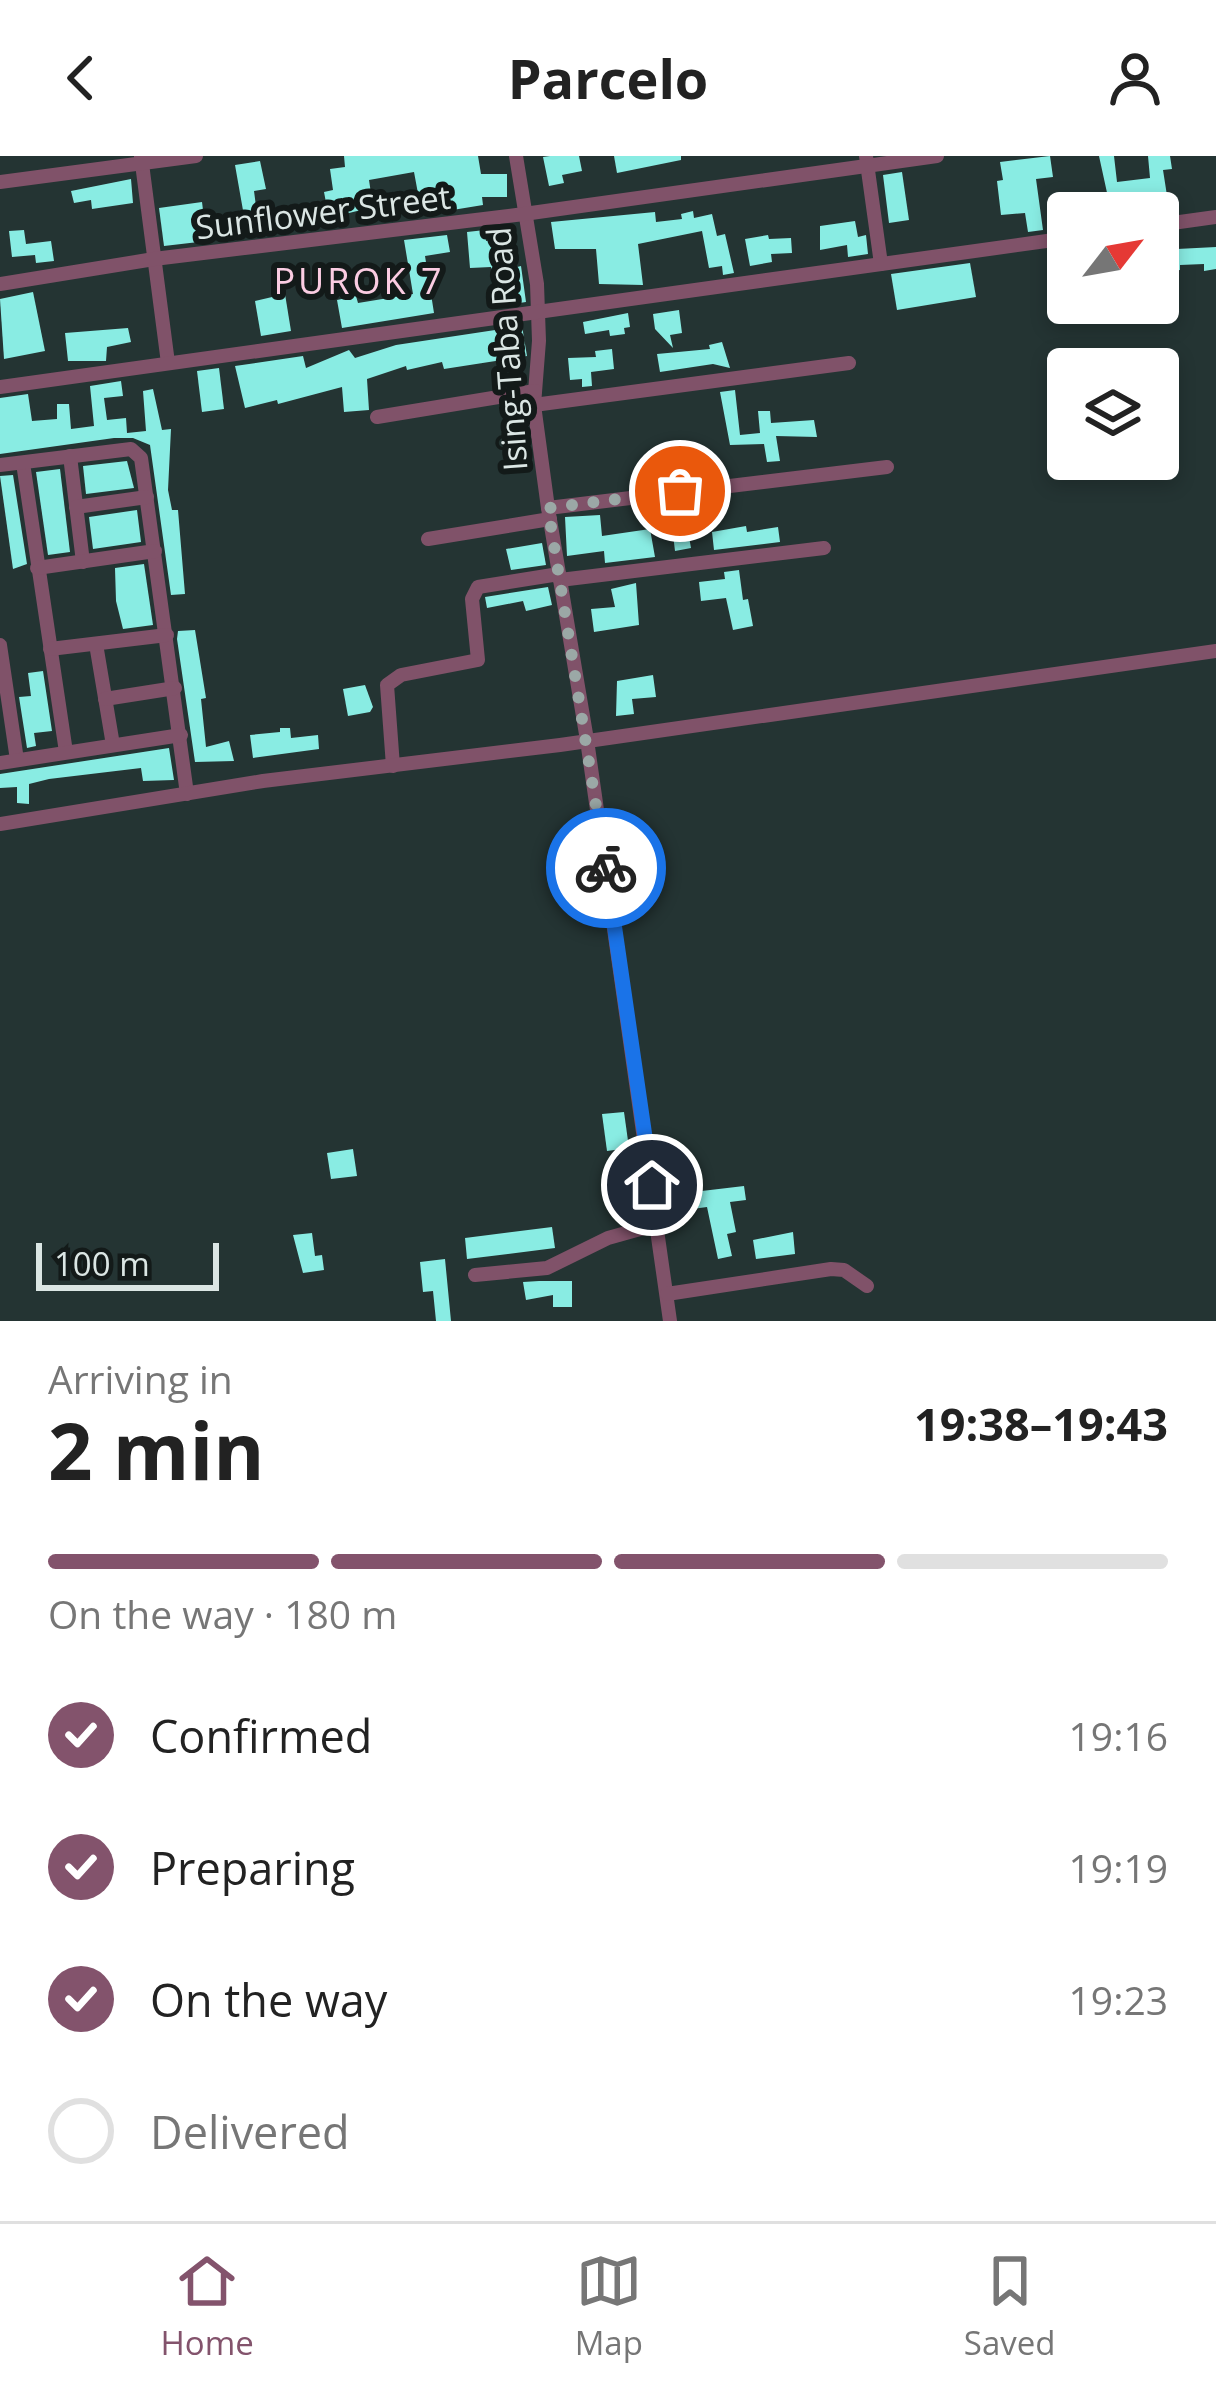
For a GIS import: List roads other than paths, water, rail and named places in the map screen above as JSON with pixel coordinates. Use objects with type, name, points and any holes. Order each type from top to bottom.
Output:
[{"type":"street","points":[[0,182],[196,156]]},
{"type":"street","name":"Ising-Taba Road","points":[[516,156],[538,310],[535,398],[549,513],[587,740],[670,1321]]},
{"type":"street","name":"Sunflower Street","points":[[0,284],[524,214],[867,161],[937,156]]},
{"type":"street","points":[[141,160],[168,363]]},
{"type":"street","points":[[867,161],[881,264]]},
{"type":"street","points":[[1179,222],[1216,217]]},
{"type":"street","points":[[0,387],[1047,241]]},
{"type":"street","points":[[377,417],[849,362]]},
{"type":"street","points":[[0,465],[131,449],[141,458],[188,794]]},
{"type":"street","points":[[70,456],[83,562]]},
{"type":"street","points":[[23,463],[66,752]]},
{"type":"street","points":[[428,539],[549,513],[887,467]]},
{"type":"street","points":[[76,507],[147,496]]},
{"type":"street","points":[[393,766],[387,685],[401,675],[478,660],[472,599],[478,587],[824,548]]},
{"type":"street","points":[[37,568],[155,551]]},
{"type":"street","points":[[50,650],[167,635]]},
{"type":"street","points":[[0,644],[17,760]]},
{"type":"street","points":[[96,644],[113,746]]},
{"type":"street","points":[[0,824],[1216,651]]},
{"type":"street","points":[[105,699],[175,688]]},
{"type":"street","points":[[0,763],[182,735]]},
{"type":"street","points":[[475,1276],[547,1268],[608,1238],[658,1224]]},
{"type":"street","points":[[667,1294],[831,1269],[844,1270],[867,1286]]},
{"type":"district","name":"PUROK 7","points":[[359,281]]}]
